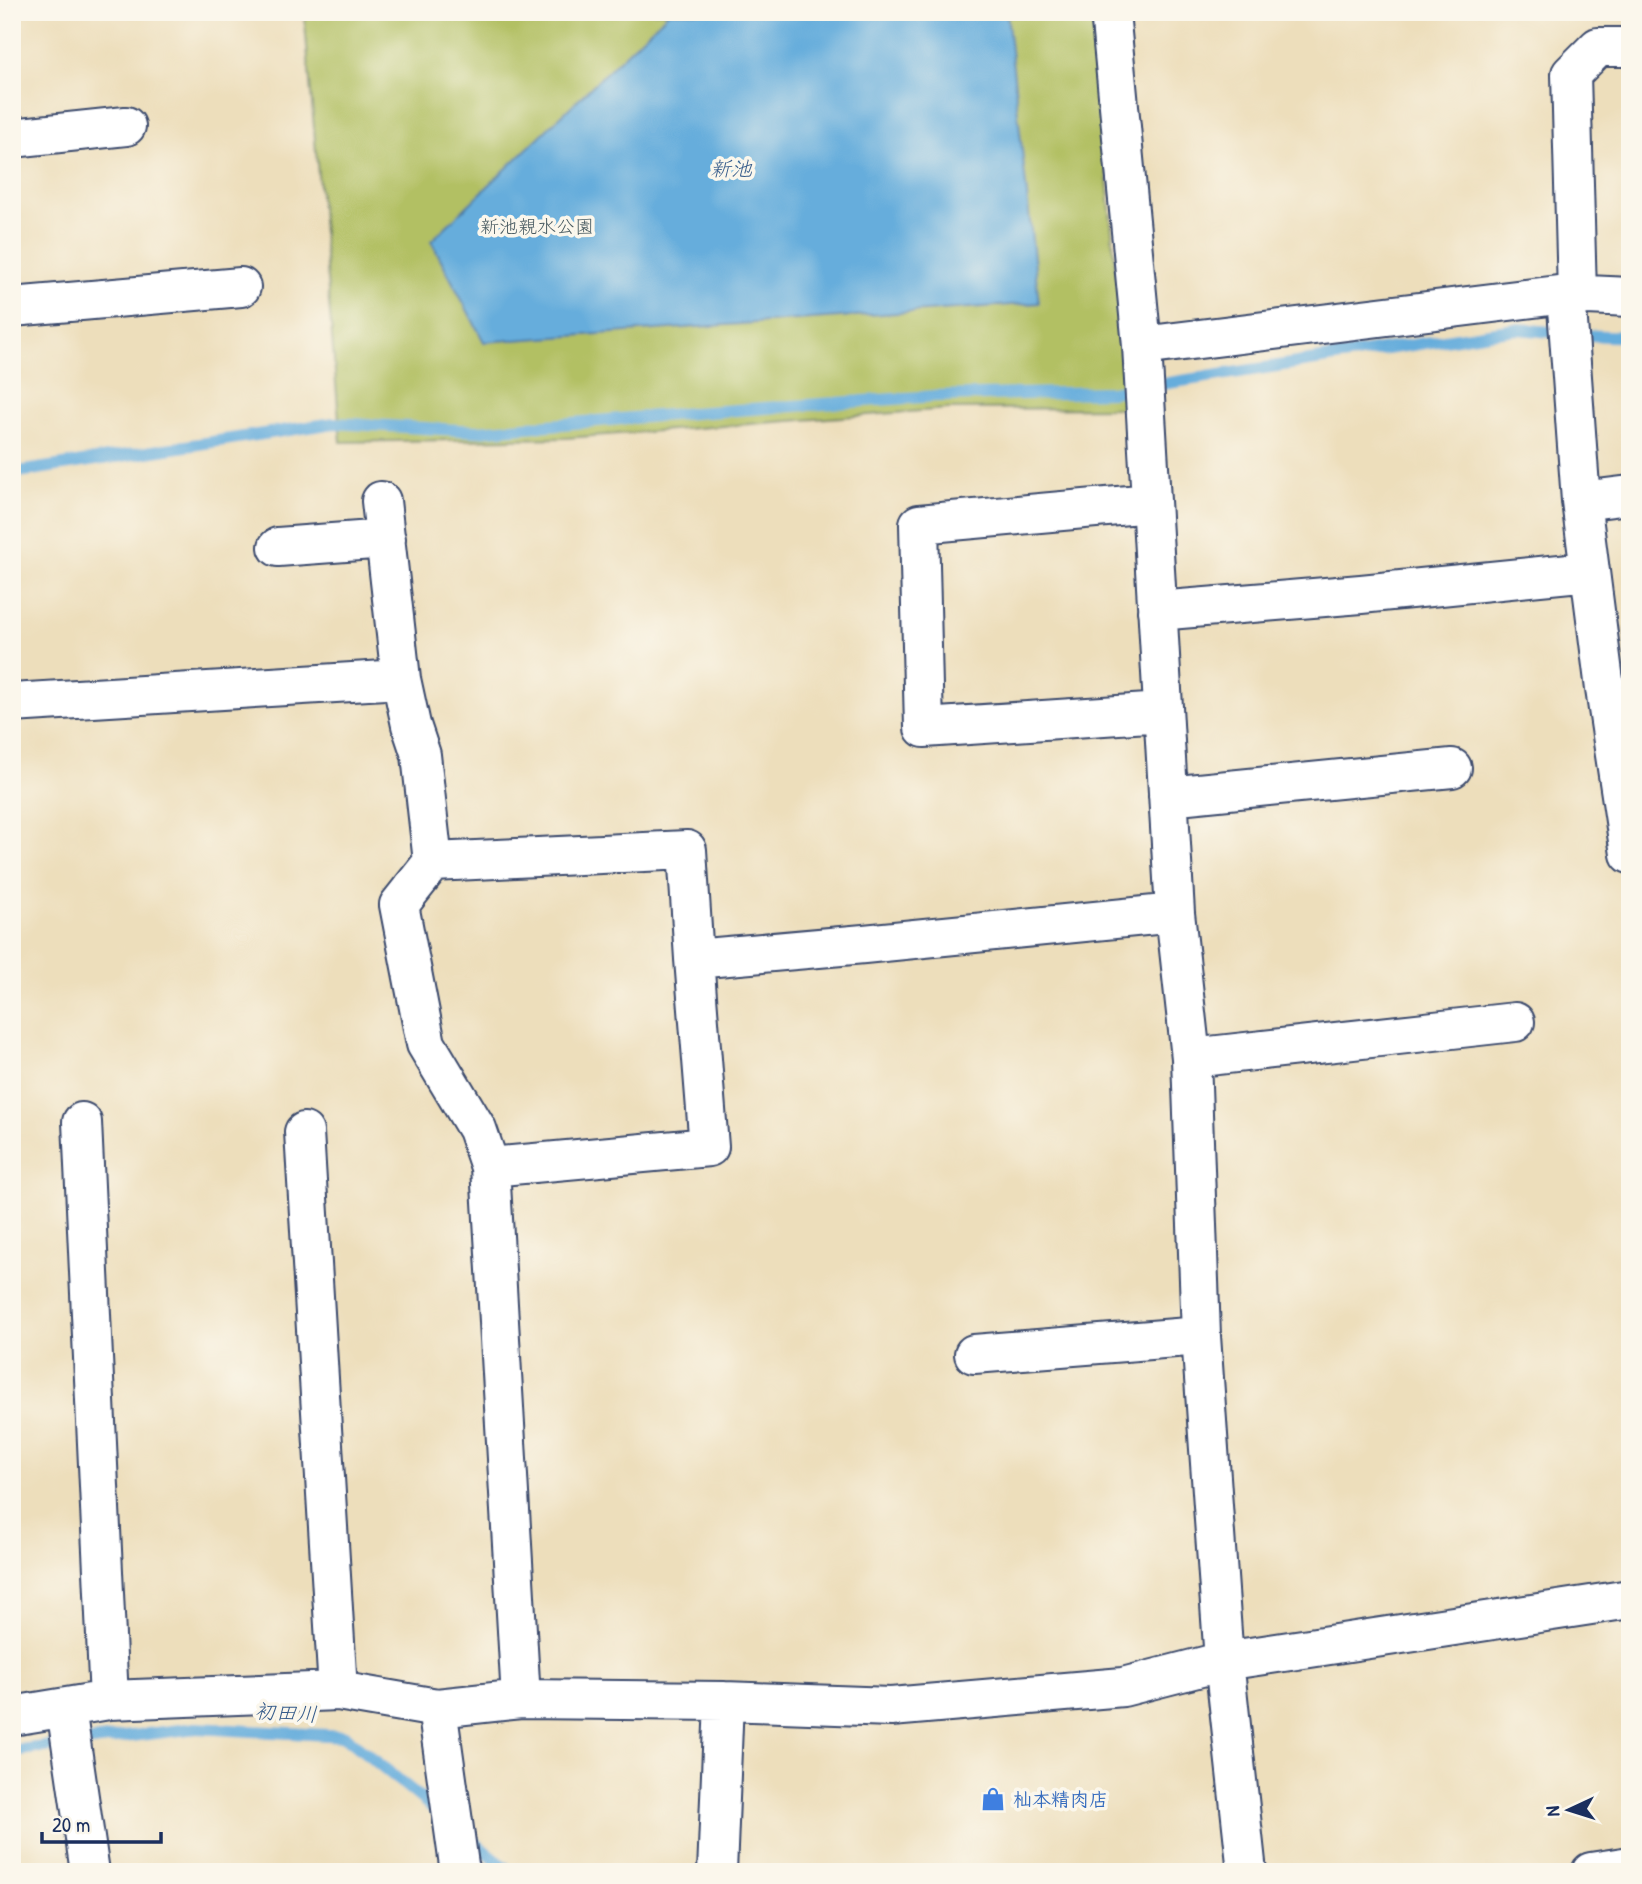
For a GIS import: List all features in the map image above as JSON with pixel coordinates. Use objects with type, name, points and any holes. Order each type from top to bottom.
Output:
[{"type":"street","points":[[1110,12],[1142,346],[1175,913],[1191,1058],[1201,1336],[1224,1661],[1247,1872]]},
{"type":"street","points":[[1630,47],[1598,47],[1571,74],[1572,294],[1581,501],[1590,571],[1617,687],[1630,854]]},
{"type":"street","points":[[12,138],[125,126]]},
{"type":"street","points":[[12,307],[241,287]]},
{"type":"street","points":[[1142,346],[1572,294],[1630,297]]},
{"type":"street","points":[[1581,501],[1630,495]]},
{"type":"street","points":[[381,501],[401,679],[421,755],[433,862],[400,905],[404,930],[426,1044],[477,1129],[490,1167],[521,1699]]},
{"type":"street","points":[[1151,503],[919,524],[924,728],[1163,712]]},
{"type":"street","points":[[278,547],[386,539]]},
{"type":"street","points":[[1157,611],[1590,571]]},
{"type":"street","points":[[12,703],[401,679]]},
{"type":"street","points":[[1168,796],[1452,768]]},
{"type":"street","points":[[433,862],[687,850],[709,1147],[490,1167]]},
{"type":"street","points":[[694,960],[1175,913]]},
{"type":"street","points":[[1191,1058],[1515,1022]]},
{"type":"street","points":[[82,1122],[110,1700]]},
{"type":"street","points":[[304,1132],[338,1691]]},
{"type":"street","points":[[974,1354],[1201,1336]]},
{"type":"street","points":[[12,1716],[110,1700],[338,1691],[437,1708],[521,1699],[724,1701],[891,1707],[1123,1687],[1224,1661],[1630,1600]]},
{"type":"street","points":[[717,1872],[724,1701]]},
{"type":"street","points":[[66,1707],[90,1872]]},
{"type":"street","points":[[437,1708],[459,1866]]},
{"type":"street","points":[[1591,1872],[1630,1866]]},
{"type":"green space","name":"新池親水公園","points":[[304,12],[1092,12],[1128,408],[948,409],[566,438],[341,442]]},
{"type":"water","name":"新池","points":[[669,12],[1007,14],[1039,303],[484,342],[431,241]]},
{"type":"waterway","points":[[12,473],[334,423],[477,431],[936,396],[1111,392],[1515,329],[1630,336]]},
{"type":"waterway","name":"初田川","points":[[12,1751],[196,1728],[345,1736],[445,1818]]},
{"type":"waterway","name":"初田川","points":[[464,1834],[510,1872]]},
{"type":"place","name":"杣本精肉店","points":[[993,1799]]}]
